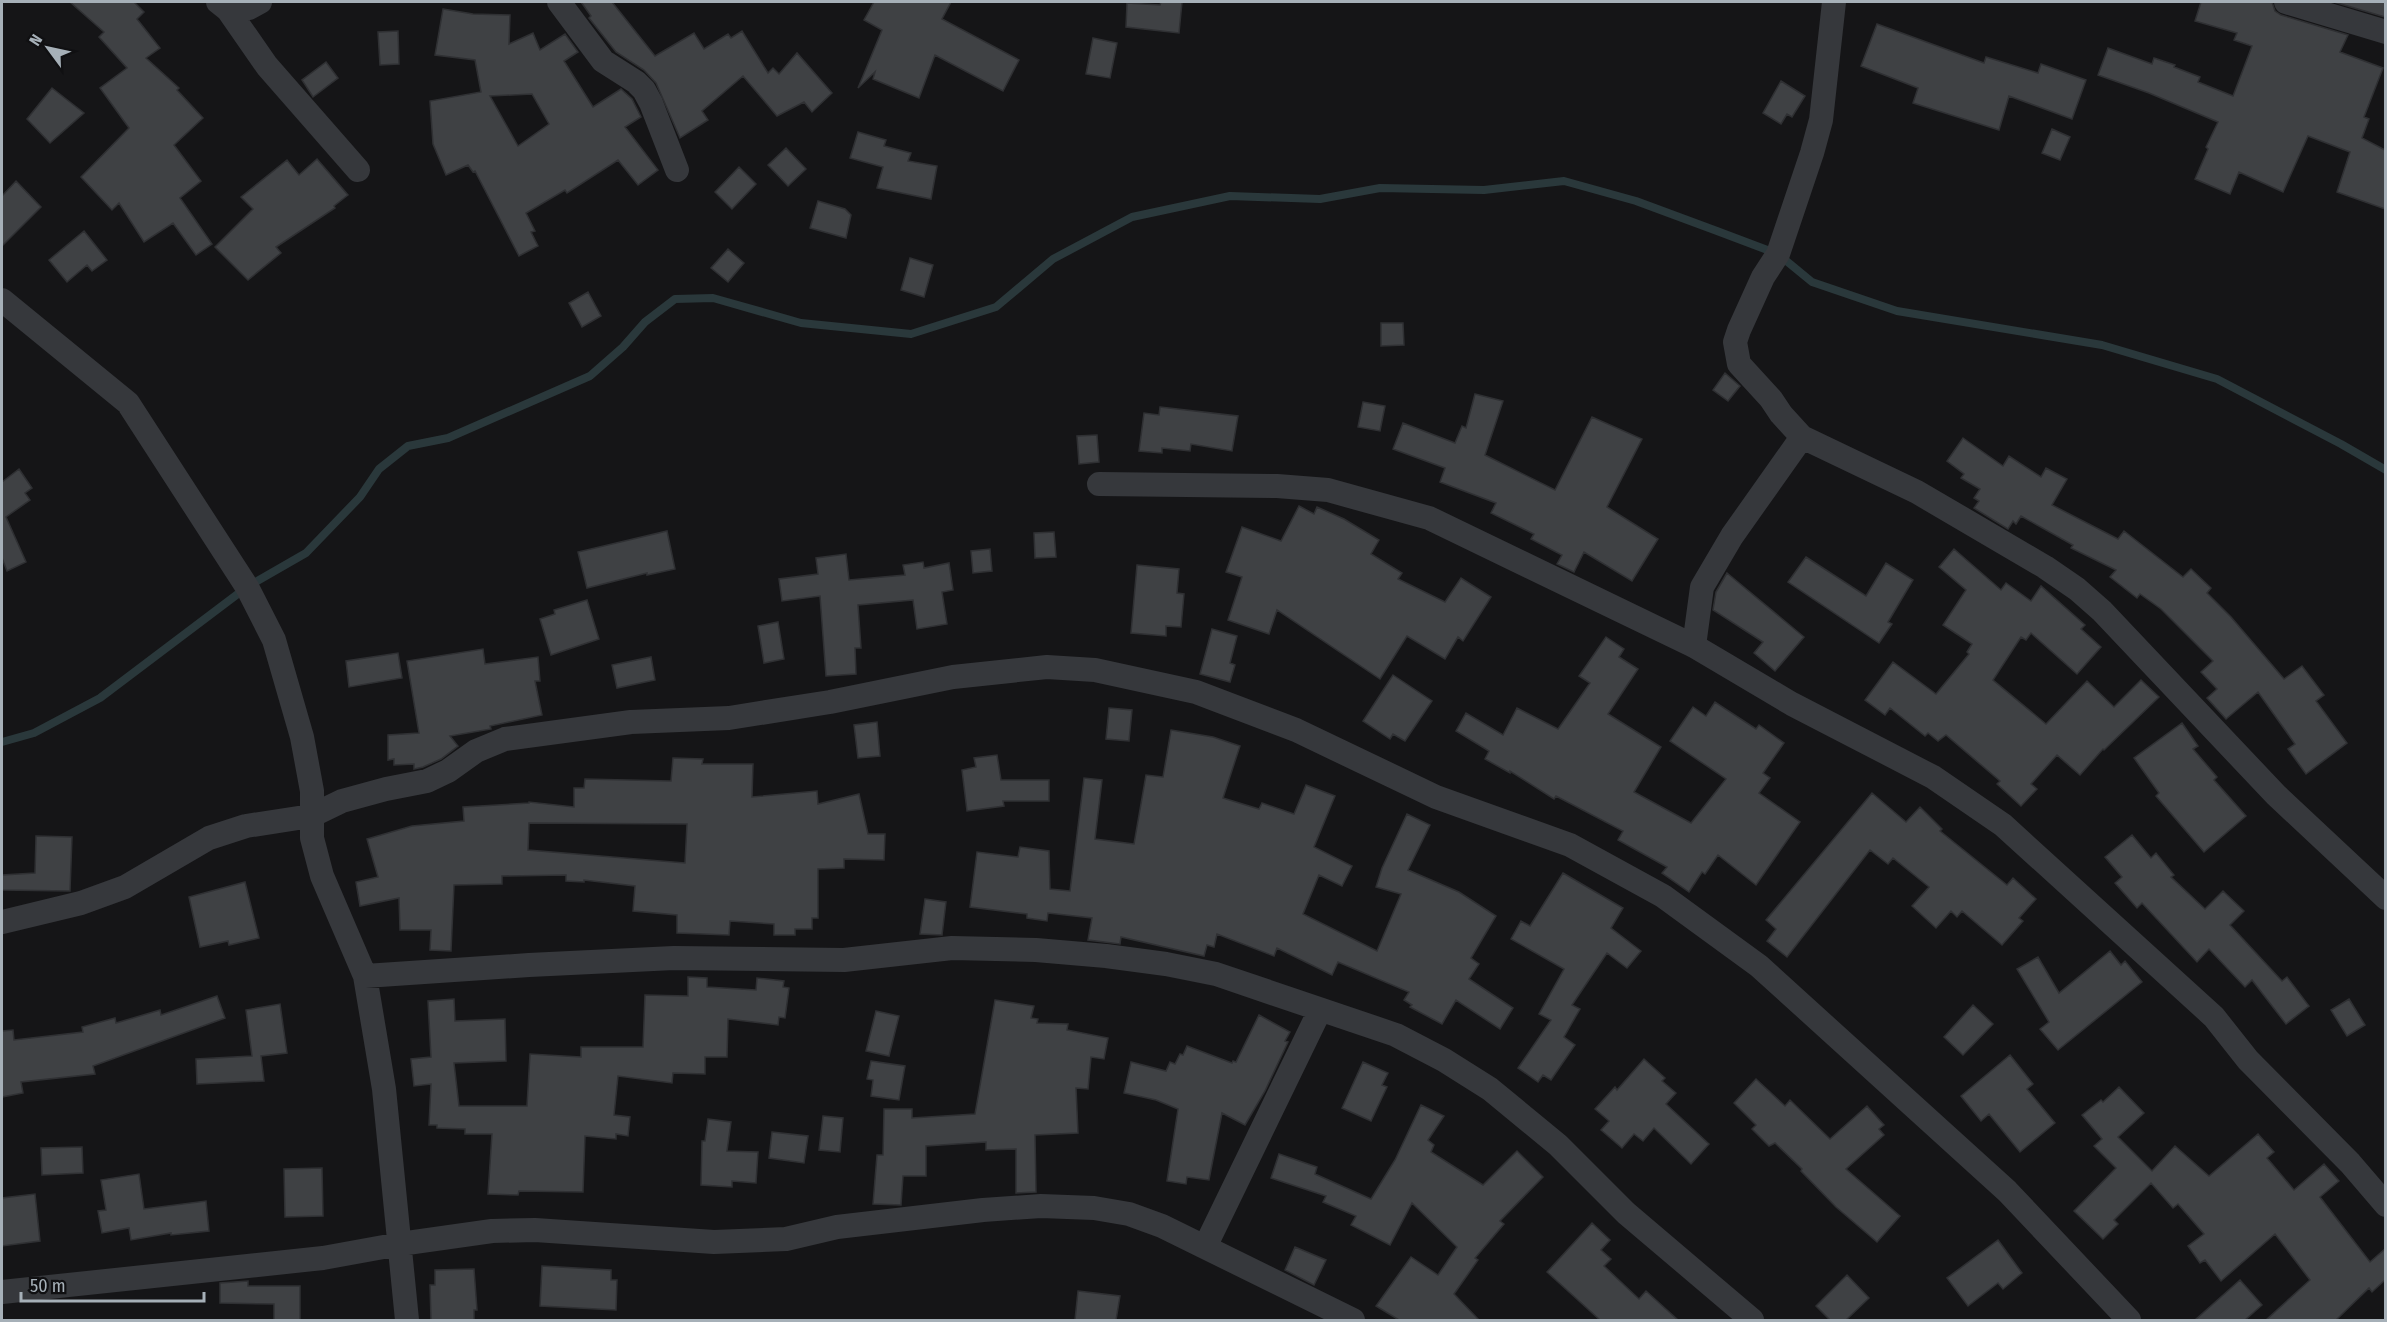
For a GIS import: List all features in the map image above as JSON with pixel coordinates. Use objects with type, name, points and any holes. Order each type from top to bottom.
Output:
[{"type":"street","points":[[223,6],[249,8],[260,2]]},
{"type":"street","points":[[559,2],[603,61],[636,82],[644,90],[677,170]]},
{"type":"street","points":[[1834,2],[1821,120],[1778,255],[1763,277],[1735,342],[1739,364],[1772,399],[1781,414],[1802,437],[1917,492],[2045,567],[2077,590],[2102,611],[2311,830],[2385,898]]},
{"type":"street","points":[[2286,2],[2385,32]]},
{"type":"street","points":[[223,6],[267,66],[358,170]]},
{"type":"street","points":[[2,300],[128,403],[247,587],[274,640],[302,737],[312,791],[312,838],[322,876],[365,976],[384,1089],[407,1320]]},
{"type":"street","points":[[1694,646],[1702,587],[1732,536],[1802,437]]},
{"type":"street","points":[[1099,484],[1277,486],[1328,490],[1429,518],[1694,646],[1792,704],[1933,777],[2003,825],[2214,1017],[2248,1060],[2350,1163],[2385,1205]]},
{"type":"street","points":[[2,922],[81,903],[125,887],[209,838],[246,826],[311,816],[342,801],[427,781],[448,771],[476,751],[505,739],[631,722],[729,718],[830,702],[953,677],[1047,668],[1095,669],[1196,693],[1296,730],[1436,797],[1570,846],[1663,896],[1759,966],[2007,1191],[2129,1320]]},
{"type":"street","points":[[365,976],[674,958],[844,960],[952,948],[1036,950],[1116,957],[1216,974],[1396,1035],[1444,1060],[1490,1089],[1558,1145],[1626,1213],[1752,1320]]},
{"type":"street","points":[[1205,1247],[1320,1010]]},
{"type":"street","points":[[2,1292],[323,1258],[492,1231],[535,1230],[714,1242],[786,1239],[837,1227],[983,1210],[1041,1206],[1094,1208],[1129,1214],[1162,1226],[1353,1320]]},
{"type":"building","points":[[70,2],[134,2],[144,12],[137,19],[160,48],[146,58],[179,88],[177,90],[203,118],[174,145],[201,181],[180,198],[212,244],[196,255],[173,223],[144,242],[119,203],[112,210],[81,177],[129,128],[100,88],[127,68],[99,37],[104,32]]},
{"type":"building","points":[[581,2],[612,2],[655,56],[694,33],[704,49],[728,34],[731,38],[742,31],[768,73],[773,68],[779,74],[797,53],[832,93],[812,112],[804,102],[777,116],[743,76],[702,111],[708,120],[680,138],[656,83],[644,70],[616,52],[589,18],[591,16]]},
{"type":"building","points":[[874,2],[951,2],[942,19],[1019,60],[1003,91],[935,55],[919,98],[873,79],[875,72],[858,88],[882,30],[864,20]]},
{"type":"building","points":[[1161,2],[1182,2],[1179,33],[1126,27],[1127,3],[1160,5]]},
{"type":"building","points":[[2201,2],[2272,2],[2275,11],[2281,15],[2348,35],[2340,52],[2383,68],[2364,117],[2369,119],[2362,138],[2385,150],[2385,209],[2337,192],[2350,152],[2308,136],[2283,192],[2239,172],[2230,194],[2195,179],[2218,122],[2149,93],[2098,75],[2108,48],[2152,64],[2154,58],[2175,65],[2174,67],[2200,77],[2198,82],[2233,96],[2252,46],[2234,40],[2237,33],[2195,21]]},
{"type":"building","points":[[2334,2],[2385,2],[2385,17]]},
{"type":"building","points":[[443,9],[473,14],[510,15],[509,44],[533,33],[540,50],[565,34],[578,52],[564,61],[593,107],[621,89],[632,99],[641,117],[625,127],[658,170],[638,185],[618,160],[567,193],[565,190],[526,213],[535,231],[531,232],[538,246],[519,256],[475,171],[473,172],[468,165],[446,175],[433,144],[430,101],[481,92],[475,60],[435,55]],"holes":[[[532,94],[549,124],[518,146],[490,96]]]},
{"type":"building","points":[[1877,24],[1984,63],[1986,57],[2038,73],[2041,64],[2086,80],[2072,119],[2009,96],[1999,130],[1913,103],[1918,88],[1861,66]]},
{"type":"building","points":[[398,31],[399,64],[380,65],[378,32]]},
{"type":"building","points":[[1093,38],[1117,43],[1110,78],[1086,74]]},
{"type":"building","points":[[326,62],[338,78],[313,97],[302,80]]},
{"type":"building","points":[[1781,81],[1805,96],[1792,117],[1787,114],[1781,124],[1763,113]]},
{"type":"building","points":[[52,88],[84,113],[50,143],[27,119]]},
{"type":"building","points":[[2052,129],[2070,137],[2060,160],[2042,153]]},
{"type":"building","points":[[858,132],[886,140],[884,146],[911,153],[908,161],[937,166],[931,199],[877,188],[883,167],[850,158]]},
{"type":"building","points":[[786,148],[806,169],[788,186],[768,165]]},
{"type":"building","points":[[317,159],[348,195],[334,206],[335,208],[276,247],[281,253],[248,280],[215,247],[253,209],[241,197],[287,160],[299,175]]},
{"type":"building","points":[[739,167],[756,184],[732,209],[715,192]]},
{"type":"building","points":[[16,181],[41,207],[2,246],[2,196]]},
{"type":"building","points":[[818,201],[845,209],[851,215],[846,238],[810,228]]},
{"type":"building","points":[[84,231],[107,260],[92,271],[87,265],[67,282],[49,260]]},
{"type":"building","points":[[728,249],[744,263],[728,282],[711,268]]},
{"type":"building","points":[[910,258],[933,265],[924,297],[901,290]]},
{"type":"building","points":[[588,292],[601,316],[582,327],[569,303]]},
{"type":"building","points":[[1381,323],[1403,323],[1404,345],[1381,346]]},
{"type":"building","points":[[1725,373],[1740,386],[1728,401],[1713,390]]},
{"type":"building","points":[[1475,394],[1503,401],[1485,455],[1555,490],[1592,417],[1642,439],[1607,507],[1658,539],[1632,581],[1584,552],[1574,572],[1557,564],[1562,555],[1531,539],[1534,534],[1491,513],[1496,503],[1440,482],[1445,468],[1393,449],[1403,423],[1455,443],[1462,426],[1466,428]]},
{"type":"building","points":[[1363,402],[1385,406],[1380,431],[1358,427]]},
{"type":"building","points":[[1160,407],[1238,416],[1232,451],[1191,444],[1190,451],[1162,448],[1162,453],[1139,451],[1144,413],[1159,415]]},
{"type":"building","points":[[1097,435],[1099,462],[1079,464],[1077,436]]},
{"type":"building","points":[[1963,438],[2003,466],[2009,456],[2041,477],[2046,468],[2067,479],[2052,505],[2118,539],[2124,531],[2183,577],[2191,569],[2211,588],[2207,593],[2231,617],[2284,679],[2302,666],[2324,695],[2316,701],[2347,743],[2306,774],[2288,749],[2295,744],[2258,692],[2226,719],[2207,698],[2217,689],[2201,672],[2213,661],[2161,609],[2140,594],[2137,598],[2110,577],[2116,570],[2071,548],[2073,545],[2021,516],[2016,524],[2013,521],[2008,529],[1974,508],[1979,501],[1974,498],[1980,489],[1961,478],[1964,474],[1947,461]]},
{"type":"building","points":[[19,469],[32,488],[25,493],[30,500],[6,517],[26,562],[7,571],[2,558],[2,482]]},
{"type":"building","points":[[1299,506],[1314,514],[1317,507],[1344,519],[1379,540],[1371,554],[1402,573],[1398,579],[1445,602],[1461,578],[1491,597],[1463,641],[1458,637],[1445,659],[1407,636],[1380,679],[1277,610],[1269,634],[1228,620],[1242,577],[1226,572],[1242,527],[1281,541]]},
{"type":"building","points":[[667,531],[675,569],[647,575],[647,573],[587,588],[578,552]]},
{"type":"building","points":[[1054,532],[1056,557],[1035,558],[1034,533]]},
{"type":"building","points":[[990,549],[992,571],[973,573],[971,551]]},
{"type":"building","points":[[1954,549],[2001,590],[2006,583],[2031,601],[2041,586],[2085,625],[2081,629],[2101,647],[2077,674],[2031,633],[2026,640],[2021,637],[1993,680],[2046,724],[2087,681],[2114,707],[2141,680],[2159,697],[2103,749],[2080,775],[2057,755],[2031,784],[2037,789],[2021,806],[1997,784],[2000,781],[1946,735],[1938,741],[1928,733],[1925,736],[1890,708],[1885,715],[1865,700],[1893,662],[1936,694],[1969,654],[1967,652],[1972,644],[1943,625],[1966,590],[1939,567]]},
{"type":"building","points":[[846,554],[849,580],[905,575],[903,565],[923,562],[924,568],[949,563],[953,590],[942,592],[947,624],[917,629],[913,600],[858,605],[861,648],[855,648],[856,674],[826,676],[820,596],[782,601],[779,579],[818,574],[816,558]]},
{"type":"building","points":[[1806,557],[1866,596],[1886,563],[1913,580],[1888,622],[1892,624],[1879,643],[1788,582]]},
{"type":"building","points":[[1137,565],[1179,569],[1177,593],[1184,594],[1181,627],[1166,626],[1166,636],[1131,633]]},
{"type":"building","points":[[1727,573],[1804,637],[1775,671],[1754,653],[1763,642],[1713,610],[1716,592]]},
{"type":"building","points":[[587,600],[599,639],[551,655],[540,619],[555,614],[554,610]]},
{"type":"building","points":[[778,622],[784,659],[764,663],[758,626]]},
{"type":"building","points":[[1212,629],[1237,636],[1230,663],[1235,665],[1230,682],[1200,674]]},
{"type":"building","points":[[1606,637],[1624,649],[1619,657],[1638,669],[1608,714],[1661,747],[1634,792],[1691,823],[1726,779],[1670,741],[1693,707],[1706,716],[1715,702],[1756,729],[1759,725],[1784,743],[1763,773],[1770,778],[1759,793],[1800,822],[1756,885],[1718,855],[1705,874],[1702,872],[1689,892],[1662,873],[1667,867],[1618,840],[1623,831],[1556,796],[1554,799],[1510,771],[1510,773],[1485,759],[1489,751],[1456,731],[1466,713],[1503,735],[1517,708],[1558,729],[1590,683],[1579,676]]},
{"type":"building","points":[[483,649],[485,664],[538,657],[540,681],[535,681],[542,715],[490,726],[491,729],[450,736],[458,746],[441,759],[423,767],[414,769],[414,764],[394,765],[394,759],[388,760],[388,735],[419,733],[407,661]]},
{"type":"building","points":[[398,653],[402,678],[349,687],[346,661]]},
{"type":"building","points":[[651,657],[655,680],[617,688],[612,665]]},
{"type":"building","points":[[1393,675],[1432,701],[1405,741],[1393,734],[1390,739],[1363,721]]},
{"type":"building","points":[[1109,708],[1132,710],[1129,741],[1106,739]]},
{"type":"building","points":[[877,722],[880,756],[858,758],[854,725]]},
{"type":"building","points":[[2182,723],[2198,746],[2193,749],[2217,777],[2214,780],[2246,816],[2204,852],[2156,796],[2159,793],[2134,758]]},
{"type":"building","points":[[1171,730],[1213,737],[1240,746],[1223,798],[1259,809],[1262,803],[1294,814],[1306,785],[1335,796],[1314,847],[1352,866],[1342,886],[1319,875],[1303,914],[1377,951],[1401,894],[1376,887],[1382,868],[1407,814],[1430,825],[1408,870],[1459,892],[1496,916],[1471,958],[1479,964],[1469,979],[1513,1008],[1500,1029],[1456,1000],[1442,1024],[1410,1007],[1412,1005],[1404,1000],[1409,992],[1338,962],[1332,975],[1277,948],[1274,956],[1217,934],[1214,947],[1207,945],[1204,956],[1121,937],[1120,944],[1088,940],[1092,918],[1048,913],[1047,921],[1027,918],[1027,914],[970,907],[977,852],[1018,857],[1020,847],[1049,851],[1050,889],[1070,891],[1084,778],[1102,780],[1095,839],[1134,844],[1146,775],[1163,777]]},
{"type":"building","points":[[997,755],[1001,780],[1049,780],[1049,801],[1003,801],[1004,806],[967,811],[962,770],[976,767],[974,758]]},
{"type":"building","points":[[673,758],[703,759],[702,764],[753,764],[752,797],[817,791],[818,804],[859,794],[868,834],[885,834],[884,860],[844,859],[844,868],[818,869],[818,918],[812,918],[812,929],[795,929],[795,935],[774,935],[774,924],[730,921],[729,935],[677,933],[677,915],[633,911],[635,886],[584,880],[584,882],[566,881],[566,875],[502,876],[502,884],[454,885],[451,951],[430,950],[431,930],[400,930],[399,898],[360,906],[356,882],[378,877],[367,839],[412,826],[464,821],[463,807],[529,802],[574,807],[574,788],[584,788],[585,779],[671,781]],"holes":[[[529,823],[687,824],[685,863],[528,850]]]},
{"type":"building","points":[[1872,793],[1906,822],[1920,807],[1942,829],[1940,831],[2007,885],[2013,878],[2036,899],[2019,918],[2023,921],[2002,945],[1962,911],[1957,917],[1951,911],[1936,928],[1912,906],[1929,887],[1893,858],[1888,864],[1870,850],[1787,957],[1767,941],[1776,929],[1766,920]]},
{"type":"building","points":[[2132,835],[2151,858],[2156,853],[2174,875],[2171,877],[2205,909],[2223,891],[2244,911],[2230,925],[2282,981],[2287,977],[2309,1006],[2286,1024],[2252,980],[2245,987],[2209,949],[2197,962],[2142,903],[2137,908],[2115,883],[2122,877],[2105,857]]},
{"type":"building","points":[[36,836],[72,837],[70,891],[2,890],[2,875],[35,873]]},
{"type":"building","points":[[1563,873],[1623,908],[1611,928],[1641,951],[1627,968],[1607,953],[1572,1005],[1580,1009],[1564,1037],[1575,1045],[1551,1080],[1543,1075],[1538,1082],[1518,1068],[1551,1020],[1539,1014],[1564,969],[1511,939],[1521,921],[1530,926]]},
{"type":"building","points":[[245,882],[259,938],[229,945],[228,941],[200,947],[189,897]]},
{"type":"building","points":[[925,899],[946,902],[942,935],[920,934]]},
{"type":"building","points":[[2110,951],[2121,965],[2125,961],[2142,982],[2058,1050],[2040,1029],[2049,1022],[2017,969],[2038,957],[2059,993]]},
{"type":"building","points":[[688,977],[707,978],[707,987],[756,990],[757,978],[784,981],[783,987],[789,988],[785,1018],[779,1017],[778,1025],[728,1019],[727,1057],[705,1057],[705,1074],[673,1073],[672,1083],[618,1076],[614,1115],[630,1117],[628,1136],[616,1134],[616,1139],[585,1136],[583,1192],[519,1191],[518,1195],[488,1194],[492,1134],[465,1134],[465,1129],[437,1128],[437,1125],[429,1125],[431,1084],[414,1086],[411,1059],[431,1057],[428,1001],[454,999],[455,1021],[505,1019],[506,1061],[454,1063],[459,1106],[527,1106],[530,1054],[581,1057],[581,1047],[643,1047],[645,995],[688,996]]},
{"type":"building","points":[[217,996],[225,1018],[93,1066],[95,1074],[21,1082],[23,1093],[2,1097],[2,1031],[13,1030],[14,1040],[83,1032],[82,1027],[115,1018],[116,1023],[160,1010],[161,1015]]},
{"type":"building","points":[[2349,999],[2365,1025],[2347,1036],[2331,1010]]},
{"type":"building","points":[[995,1000],[1034,1006],[1031,1018],[1038,1019],[1037,1023],[1068,1024],[1067,1030],[1108,1038],[1104,1059],[1091,1057],[1088,1089],[1076,1088],[1078,1133],[1035,1135],[1036,1192],[1016,1193],[1016,1149],[986,1150],[986,1142],[926,1146],[926,1176],[903,1176],[901,1205],[873,1204],[877,1155],[883,1155],[884,1109],[912,1109],[912,1118],[975,1114]]},
{"type":"building","points":[[280,1004],[287,1053],[261,1056],[264,1081],[197,1084],[196,1059],[252,1056],[246,1010]]},
{"type":"building","points":[[1973,1005],[1993,1024],[1963,1055],[1944,1037]]},
{"type":"building","points":[[876,1011],[899,1016],[889,1056],[866,1051]]},
{"type":"building","points":[[1259,1015],[1290,1032],[1285,1041],[1288,1042],[1265,1091],[1245,1125],[1222,1113],[1209,1180],[1187,1177],[1186,1184],[1167,1181],[1178,1109],[1156,1100],[1124,1093],[1131,1062],[1166,1071],[1170,1062],[1175,1064],[1180,1054],[1183,1055],[1187,1046],[1232,1063],[1236,1062]]},
{"type":"building","points":[[2010,1055],[2033,1084],[2027,1089],[2055,1123],[2020,1152],[1989,1114],[1981,1121],[1961,1096]]},
{"type":"building","points":[[1644,1059],[1665,1078],[1662,1081],[1676,1093],[1666,1104],[1709,1144],[1691,1164],[1654,1128],[1643,1141],[1634,1134],[1622,1148],[1601,1130],[1609,1121],[1595,1109],[1615,1087],[1617,1090]]},
{"type":"building","points":[[871,1061],[905,1066],[899,1100],[871,1096],[873,1080],[867,1079]]},
{"type":"building","points":[[1363,1062],[1388,1073],[1382,1085],[1387,1087],[1371,1121],[1342,1108]]},
{"type":"building","points":[[1756,1079],[1785,1106],[1790,1100],[1830,1139],[1867,1106],[1884,1125],[1879,1129],[1884,1135],[1846,1169],[1900,1216],[1877,1242],[1836,1207],[1775,1143],[1769,1146],[1752,1129],[1756,1125],[1734,1103]]},
{"type":"building","points":[[2119,1087],[2144,1113],[2118,1137],[2152,1171],[2175,1146],[2209,1176],[2258,1134],[2274,1152],[2267,1158],[2294,1190],[2324,1164],[2339,1181],[2320,1197],[2370,1262],[2385,1249],[2385,1280],[2372,1292],[2369,1288],[2336,1320],[2266,1320],[2310,1280],[2275,1234],[2221,1281],[2205,1260],[2200,1263],[2188,1246],[2204,1234],[2178,1204],[2173,1208],[2151,1183],[2114,1220],[2118,1224],[2103,1239],[2074,1211],[2116,1168],[2094,1146],[2102,1139],[2082,1115],[2101,1100],[2103,1102]]},
{"type":"building","points":[[1421,1105],[1444,1116],[1428,1140],[1434,1145],[1431,1152],[1483,1185],[1517,1151],[1543,1177],[1500,1221],[1504,1224],[1475,1258],[1478,1260],[1454,1294],[1479,1320],[1399,1320],[1376,1306],[1411,1257],[1438,1275],[1457,1247],[1412,1203],[1390,1245],[1351,1225],[1356,1216],[1323,1202],[1326,1196],[1271,1178],[1279,1154],[1317,1167],[1315,1174],[1371,1199],[1395,1160]]},
{"type":"building","points":[[823,1116],[843,1118],[840,1152],[819,1150]]},
{"type":"building","points":[[708,1119],[731,1122],[727,1151],[758,1152],[756,1183],[732,1181],[732,1187],[701,1185],[702,1141],[705,1141]]},
{"type":"building","points":[[772,1132],[808,1136],[804,1163],[769,1158]]},
{"type":"building","points":[[82,1147],[83,1173],[42,1175],[41,1148]]},
{"type":"building","points":[[322,1168],[323,1216],[285,1217],[284,1169]]},
{"type":"building","points":[[139,1174],[144,1209],[206,1201],[209,1231],[171,1235],[171,1233],[131,1240],[129,1228],[102,1233],[98,1211],[106,1210],[101,1180]]},
{"type":"building","points":[[35,1194],[40,1241],[2,1246],[2,1198]]},
{"type":"building","points":[[1592,1223],[1610,1240],[1601,1250],[1611,1259],[1604,1266],[1639,1299],[1646,1291],[1678,1320],[1600,1320],[1547,1272]]},
{"type":"building","points":[[1998,1240],[2022,1273],[2003,1289],[1998,1283],[1968,1306],[1947,1278]]},
{"type":"building","points":[[1295,1247],[1326,1260],[1314,1285],[1285,1270]]},
{"type":"building","points":[[542,1266],[611,1270],[611,1280],[617,1280],[616,1310],[540,1306]]},
{"type":"building","points":[[474,1269],[477,1310],[474,1310],[474,1320],[431,1320],[430,1285],[435,1285],[435,1270]]},
{"type":"building","points":[[1847,1275],[1869,1298],[1846,1320],[1830,1320],[1816,1306]]},
{"type":"building","points":[[2240,1280],[2262,1305],[2245,1320],[2195,1320]]},
{"type":"building","points":[[248,1281],[248,1286],[300,1286],[300,1320],[274,1320],[274,1304],[220,1303],[220,1283]]},
{"type":"building","points":[[1078,1291],[1120,1296],[1116,1320],[1075,1320]]},
{"type":"waterway","points":[[2,742],[34,733],[100,698],[247,587],[306,553],[360,497],[379,469],[408,446],[448,438],[590,376],[623,347],[645,322],[675,299],[713,298],[801,323],[911,334],[996,307],[1053,259],[1132,217],[1230,196],[1320,199],[1380,188],[1484,190],[1564,181],[1636,201],[1778,254],[1812,282],[1897,311],[2102,345],[2217,379],[2386,470]]}]
